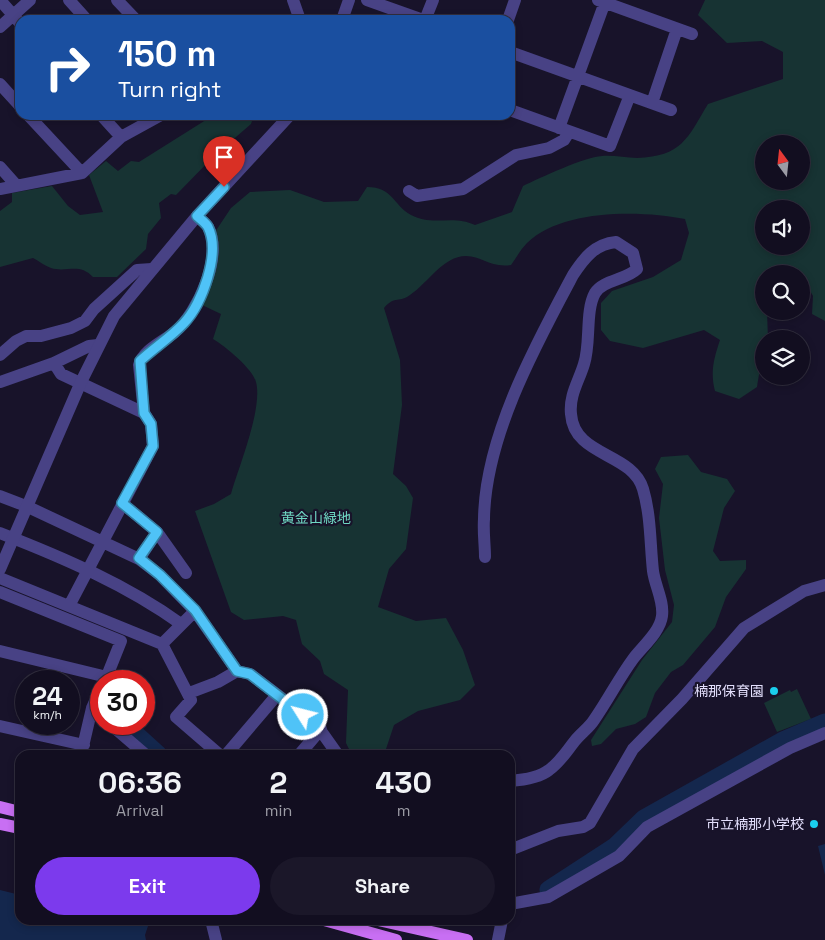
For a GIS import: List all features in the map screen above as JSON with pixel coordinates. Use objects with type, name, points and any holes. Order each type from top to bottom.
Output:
[{"type":"main road","points":[[0,807],[15,811]]},
{"type":"main road","points":[[1,826],[15,827]]},
{"type":"main road","points":[[342,925],[396,940]]},
{"type":"main road","points":[[400,925],[468,940]]},
{"type":"street","points":[[0,0],[15,18]]},
{"type":"street","points":[[19,15],[30,0]]},
{"type":"street","points":[[69,0],[82,15]]},
{"type":"street","points":[[117,0],[131,15]]},
{"type":"street","points":[[293,0],[298,15]]},
{"type":"street","points":[[344,15],[349,0]]},
{"type":"street","points":[[367,0],[410,15]]},
{"type":"street","points":[[426,15],[433,0]]},
{"type":"street","points":[[510,15],[515,0]]},
{"type":"street","points":[[409,191],[417,196],[463,189],[516,155],[549,148],[564,140],[564,130],[578,76],[602,1],[692,34]]},
{"type":"street","points":[[0,27],[15,20]]},
{"type":"street","points":[[652,103],[677,28]]},
{"type":"street","points":[[515,54],[672,110]]},
{"type":"street","points":[[0,84],[15,100]]},
{"type":"street","points":[[515,112],[610,146],[630,95]]},
{"type":"street","points":[[33,120],[82,173]]},
{"type":"street","points":[[106,120],[121,137]]},
{"type":"street","points":[[0,189],[82,173],[121,137],[152,120]]},
{"type":"street","points":[[0,569],[81,382],[114,316],[197,216],[285,120]]},
{"type":"street","points":[[0,167],[16,185]]},
{"type":"street","points":[[69,606],[153,446],[151,424],[144,413],[140,361],[184,322],[203,292],[212,254],[208,227],[197,216]]},
{"type":"street","points":[[485,557],[484,519],[492,459],[523,371],[568,283],[582,261],[594,249],[616,242],[633,253],[637,269],[631,275],[603,286],[596,292],[592,305],[585,363],[570,399],[571,417],[578,435],[593,450],[620,463],[636,476],[643,487],[648,512],[654,573],[662,616],[658,628],[632,660],[594,721],[574,742],[563,758],[548,772],[525,780],[515,781]]},
{"type":"street","points":[[0,355],[16,341],[26,336],[41,336],[71,328],[85,320],[94,308],[137,270],[152,269]]},
{"type":"street","points":[[0,382],[54,363],[79,349],[98,345]]},
{"type":"street","points":[[54,363],[61,374],[144,413]]},
{"type":"street","points":[[0,496],[139,558],[160,575],[195,610],[237,671],[250,674],[321,729],[335,750]]},
{"type":"street","points":[[122,503],[157,532],[186,573]]},
{"type":"street","points":[[0,532],[87,571],[155,606],[181,624]]},
{"type":"street","points":[[139,558],[157,532]]},
{"type":"street","points":[[0,578],[162,644],[191,700],[176,717],[214,750]]},
{"type":"street","points":[[515,848],[558,831],[583,827],[590,823],[633,749],[682,699],[744,628],[804,591],[825,585]]},
{"type":"street","points":[[0,592],[121,641],[109,670]]},
{"type":"street","points":[[162,644],[195,610]]},
{"type":"street","points":[[0,651],[90,678]]},
{"type":"street","points":[[189,693],[218,682],[237,671]]},
{"type":"street","points":[[230,750],[277,696]]},
{"type":"street","points":[[0,726],[82,750],[90,728]]},
{"type":"street","points":[[303,750],[321,729]]},
{"type":"street","points":[[515,903],[548,897],[619,856],[647,827],[790,748],[825,733]]},
{"type":"street","points":[[123,735],[140,750]]},
{"type":"street","points":[[212,925],[216,940]]},
{"type":"street","points":[[498,940],[501,925]]},
{"type":"green space","name":"黄金山緑地","points":[[705,0],[825,0],[825,321],[812,314],[813,296],[810,290],[810,265],[755,265],[755,320],[767,320],[768,330],[755,330],[755,385],[757,385],[757,387],[739,399],[715,391],[713,365],[720,340],[704,330],[643,348],[610,341],[601,330],[601,303],[612,291],[653,277],[681,260],[689,233],[685,219],[647,214],[602,215],[580,218],[560,224],[542,232],[527,243],[511,265],[497,265],[466,256],[458,257],[443,265],[410,295],[388,304],[384,308],[400,360],[402,405],[393,474],[406,486],[413,498],[406,549],[389,569],[378,607],[416,621],[446,618],[463,650],[475,685],[460,700],[418,711],[394,725],[386,750],[350,750],[346,743],[348,690],[324,674],[320,661],[302,644],[296,620],[283,616],[244,620],[231,612],[195,511],[214,504],[231,494],[256,407],[257,393],[254,377],[231,352],[213,339],[221,314],[202,305],[215,232],[231,208],[250,192],[290,190],[324,202],[358,201],[367,187],[376,188],[388,193],[405,211],[419,218],[435,221],[459,220],[475,225],[512,212],[523,186],[574,164],[602,156],[652,157],[674,149],[688,136],[708,104],[783,79],[783,52],[762,41],[727,43],[698,15]]},
{"type":"green space","points":[[206,120],[252,120],[251,124],[214,156],[176,195],[171,194],[159,203],[161,218],[148,234],[146,249],[117,277],[93,277],[83,270],[51,268],[33,258],[0,267],[0,211],[12,202],[12,193],[52,186],[68,206],[80,215],[103,212],[89,175],[106,161],[118,171],[131,161],[139,162]]},
{"type":"green space","points":[[688,455],[701,472],[727,479],[735,491],[724,508],[713,551],[720,561],[746,560],[746,569],[726,597],[715,627],[683,665],[671,672],[655,693],[646,717],[635,724],[616,729],[601,744],[592,746],[591,740],[642,660],[672,622],[674,605],[665,570],[659,518],[663,484],[655,469],[661,457]]},
{"type":"green space","points":[[797,689],[811,719],[777,732],[764,703],[790,690],[791,692]]},
{"type":"water","points":[[825,844],[825,875],[818,846]]},
{"type":"water","points":[[0,890],[15,894],[15,925],[148,925],[145,935],[146,940],[0,940]]},
{"type":"waterway","points":[[549,890],[615,847],[644,819],[783,741],[825,723]]},
{"type":"waterway","points":[[136,735],[153,750]]},
{"type":"place","name":"楠那保育園","points":[[774,691]]},
{"type":"place","name":"市立楠那小学校","points":[[814,824]]},
{"type":"route","points":[[224,187],[197,216],[208,227],[211,240],[212,254],[210,267],[203,292],[194,309],[175,332],[140,361],[144,413],[151,424],[154,434],[153,446],[122,503],[157,532],[139,558],[160,575],[195,610],[237,671],[250,674],[303,715]]}]
